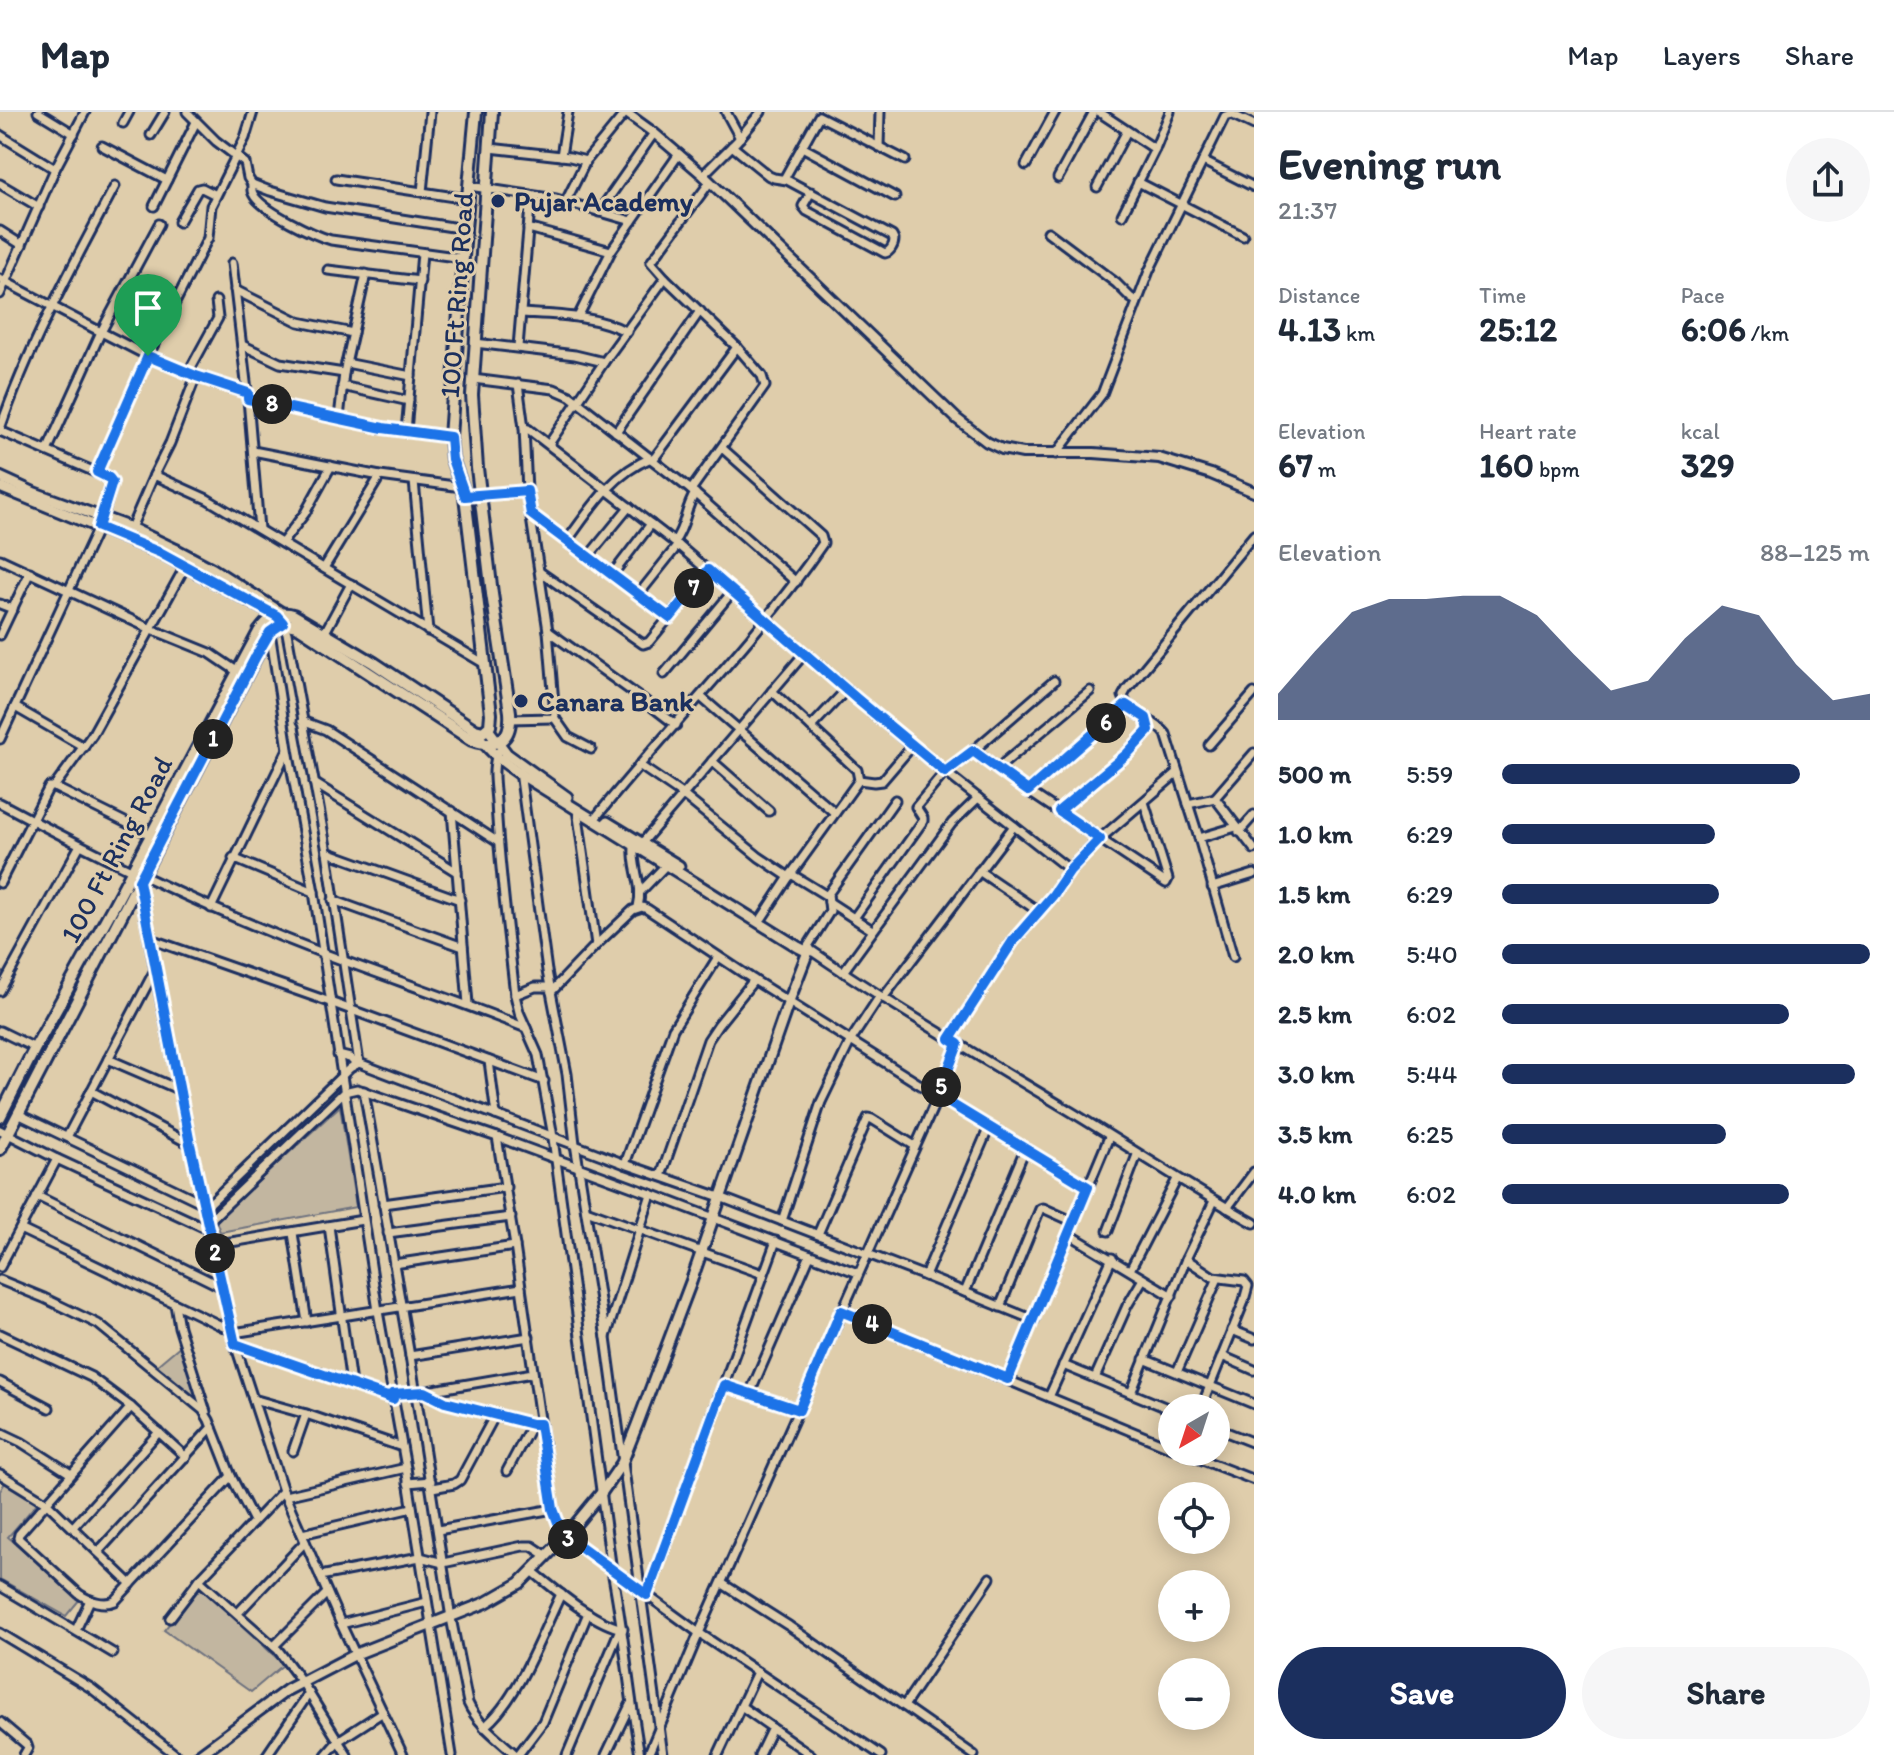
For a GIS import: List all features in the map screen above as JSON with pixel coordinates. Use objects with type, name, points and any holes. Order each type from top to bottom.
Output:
[{"type":"main road","name":"100 Ft Ring Road","points":[[476,112],[450,437],[452,459],[463,492],[491,714],[488,729]]},
{"type":"main road","name":"100 Ft Ring Road","points":[[492,112],[472,395],[492,594],[510,719]]},
{"type":"main road","points":[[0,477],[186,565],[472,740],[498,748]]},
{"type":"main road","points":[[0,487],[100,523],[131,528],[213,569],[280,622]]},
{"type":"main road","points":[[280,622],[293,615],[374,663],[475,730],[483,732],[488,729],[498,748],[520,769],[577,809],[809,948]]},
{"type":"main road","name":"100 Ft Ring Road","points":[[0,1149],[4,1132],[18,1114],[138,876],[151,835],[259,632],[268,621],[280,622],[138,876],[35,1048],[1,1112]]},
{"type":"main road","points":[[498,748],[508,733],[510,719]]},
{"type":"main road","points":[[475,730],[484,744]]},
{"type":"main road","points":[[520,769],[798,947],[806,951],[809,948]]},
{"type":"main road","points":[[199,1755],[287,1690],[356,1654],[451,1618],[520,1583],[565,1537],[602,1492],[622,1463],[809,948]]},
{"type":"street","points":[[38,112],[74,134]]},
{"type":"street","points":[[0,294],[3,280],[85,112]]},
{"type":"street","points":[[123,123],[129,112]]},
{"type":"street","points":[[151,135],[165,112]]},
{"type":"street","points":[[187,112],[216,141],[245,163],[253,194],[264,205],[317,236],[463,258]]},
{"type":"street","points":[[97,472],[148,356],[208,238],[211,206],[237,156],[253,112]]},
{"type":"street","points":[[422,192],[430,112]]},
{"type":"street","points":[[561,156],[568,112]]},
{"type":"street","points":[[566,201],[586,161],[625,112],[703,175],[957,419],[987,442],[1023,453],[1094,453],[1159,458],[1211,474],[1254,492]]},
{"type":"street","points":[[726,112],[740,138]]},
{"type":"street","points":[[703,175],[761,112]]},
{"type":"street","points":[[879,147],[880,112]]},
{"type":"street","points":[[1026,165],[1055,112]]},
{"type":"street","points":[[1058,178],[1096,112],[1155,149]]},
{"type":"street","points":[[1122,215],[1170,112]]},
{"type":"street","points":[[1056,454],[1102,394],[1149,271],[1227,115],[1254,125]]},
{"type":"street","points":[[784,179],[817,118],[821,116],[905,160]]},
{"type":"street","points":[[154,206],[196,122]]},
{"type":"street","points":[[1097,187],[1127,131]]},
{"type":"street","points":[[599,212],[654,133]]},
{"type":"street","points":[[0,135],[55,169]]},
{"type":"street","points":[[102,146],[167,180]]},
{"type":"street","points":[[732,146],[769,176],[784,179],[811,192],[892,236],[893,246],[885,253],[807,211],[803,206],[811,192]]},
{"type":"street","points":[[802,147],[895,197]]},
{"type":"street","points":[[490,148],[586,161]]},
{"type":"street","points":[[578,317],[611,251],[679,154]]},
{"type":"street","points":[[1203,161],[1254,187]]},
{"type":"street","points":[[336,179],[468,199]]},
{"type":"street","points":[[639,594],[676,543],[693,492],[765,386],[762,376],[737,347],[653,265],[652,258],[710,182]]},
{"type":"street","points":[[1138,182],[1243,236]]},
{"type":"street","points":[[0,184],[39,207]]},
{"type":"street","points":[[252,184],[315,205],[465,229]]},
{"type":"street","points":[[0,739],[100,523],[112,482],[97,472],[0,430],[9,402],[53,307],[115,186]]},
{"type":"street","points":[[469,186],[566,201],[632,221]]},
{"type":"street","points":[[179,222],[198,189],[216,195]]},
{"type":"street","points":[[518,347],[531,195]]},
{"type":"street","points":[[47,451],[101,332],[159,224]]},
{"type":"street","points":[[528,228],[611,251]]},
{"type":"street","points":[[0,231],[22,245]]},
{"type":"street","points":[[1048,232],[1137,301]]},
{"type":"street","points":[[406,431],[422,253]]},
{"type":"street","points":[[232,263],[248,396],[259,529]]},
{"type":"street","points":[[328,270],[420,281]]},
{"type":"street","points":[[339,418],[344,373],[366,274]]},
{"type":"street","points":[[549,444],[665,278]]},
{"type":"street","points":[[3,280],[148,356],[248,396],[339,418],[450,437]]},
{"type":"street","points":[[235,290],[299,322],[353,333]]},
{"type":"street","points":[[131,528],[170,443],[192,375],[218,318],[216,301]]},
{"type":"street","points":[[616,432],[700,311]]},
{"type":"street","points":[[521,313],[578,317],[614,325],[627,332]]},
{"type":"street","points":[[475,343],[575,355],[604,362]]},
{"type":"street","points":[[242,345],[280,363],[344,373]]},
{"type":"street","points":[[567,541],[606,489],[627,470],[652,459],[737,347]]},
{"type":"street","points":[[346,363],[411,376]]},
{"type":"street","points":[[473,379],[563,392],[693,492],[796,582]]},
{"type":"street","points":[[518,384],[527,491],[548,631],[554,717],[568,737],[591,749]]},
{"type":"street","points":[[342,386],[409,401]]},
{"type":"street","points":[[524,428],[676,543],[912,746],[1070,870]]},
{"type":"street","points":[[597,816],[765,620],[823,543],[823,538],[722,448]]},
{"type":"street","points":[[253,451],[481,495],[527,491]]},
{"type":"street","points":[[282,543],[305,513],[331,466]]},
{"type":"street","points":[[154,475],[207,499],[485,664]]},
{"type":"street","points":[[324,568],[380,476]]},
{"type":"street","points":[[414,481],[428,631]]},
{"type":"street","points":[[588,557],[629,507]]},
{"type":"street","points":[[531,514],[670,618]]},
{"type":"street","points":[[612,575],[651,524]]},
{"type":"street","points":[[1233,957],[1166,734],[1126,705],[1123,696],[1254,535]]},
{"type":"street","points":[[0,559],[210,653],[238,672]]},
{"type":"street","points":[[0,883],[47,789],[54,787],[84,747],[186,565]]},
{"type":"street","points":[[540,572],[643,644],[649,642],[708,570]]},
{"type":"street","points":[[0,635],[30,572]]},
{"type":"street","points":[[324,634],[351,584]]},
{"type":"street","points":[[664,674],[733,591]]},
{"type":"street","points":[[0,604],[13,609]]},
{"type":"street","points":[[280,622],[287,633],[327,852],[357,1064]]},
{"type":"street","points":[[280,622],[288,749],[314,892],[363,1220],[452,1755]]},
{"type":"street","points":[[548,631],[676,725]]},
{"type":"street","points":[[550,990],[638,907],[641,891],[633,864],[638,844],[804,654]]},
{"type":"street","points":[[854,918],[923,821],[916,807],[945,772],[1054,681]]},
{"type":"street","points":[[811,727],[846,690]]},
{"type":"street","points":[[762,918],[859,780],[857,770],[772,691]]},
{"type":"street","points":[[997,769],[1090,691]]},
{"type":"street","points":[[1209,745],[1254,693]]},
{"type":"street","points":[[701,697],[835,813]]},
{"type":"street","points":[[1028,791],[1126,705]]},
{"type":"street","points":[[15,707],[84,747]]},
{"type":"street","points":[[510,719],[554,717]]},
{"type":"street","points":[[1059,811],[1146,734],[1149,730],[1146,718]]},
{"type":"street","points":[[302,721],[326,730],[498,842]]},
{"type":"street","points":[[859,780],[882,781],[912,746]]},
{"type":"street","points":[[498,748],[494,775],[498,842],[515,995],[538,1055],[544,1081],[630,1703],[640,1755]]},
{"type":"street","points":[[211,908],[288,749]]},
{"type":"street","points":[[973,751],[1163,883],[1167,882],[1144,802]]},
{"type":"street","points":[[1188,804],[1215,798],[1254,753]]},
{"type":"street","points":[[712,761],[769,811]]},
{"type":"street","points":[[639,765],[683,795],[759,857],[872,930]]},
{"type":"street","points":[[520,769],[550,990],[567,1074],[622,1463],[644,1593],[663,1755]]},
{"type":"street","points":[[950,1039],[1013,941],[1070,870],[1100,839],[1177,773]]},
{"type":"street","points":[[314,783],[457,872]]},
{"type":"street","points":[[54,787],[151,835]]},
{"type":"street","points":[[843,972],[952,823],[978,798]]},
{"type":"street","points":[[1215,798],[1254,849]]},
{"type":"street","points":[[895,800],[828,899],[830,911],[809,948],[882,997],[1137,1155],[1254,1223]]},
{"type":"street","points":[[0,803],[138,876],[211,908],[322,953],[468,1004],[526,1028]]},
{"type":"street","points":[[577,809],[596,945]]},
{"type":"street","points":[[452,811],[468,1004]]},
{"type":"street","points":[[1199,838],[1238,829],[1254,815]]},
{"type":"street","points":[[782,1221],[815,1116],[851,1040],[1014,826]]},
{"type":"street","points":[[0,991],[80,845]]},
{"type":"street","points":[[327,852],[460,900]]},
{"type":"street","points":[[233,858],[314,892]]},
{"type":"street","points":[[641,891],[666,865]]},
{"type":"street","points":[[979,871],[1038,911]]},
{"type":"street","points":[[1212,887],[1254,874]]},
{"type":"street","points":[[138,876],[190,1144],[235,1344],[284,1493],[403,1755]]},
{"type":"street","points":[[333,900],[463,947]]},
{"type":"street","points":[[638,907],[647,909],[938,1096],[1088,1187]]},
{"type":"street","points":[[150,939],[544,1081]]},
{"type":"street","points":[[625,1164],[673,1029],[718,957]]},
{"type":"street","points":[[67,1137],[155,970]]},
{"type":"street","points":[[661,1176],[708,1040],[754,980]]},
{"type":"street","points":[[146,987],[158,983]]},
{"type":"street","points":[[515,995],[535,987],[550,990]]},
{"type":"street","points":[[0,1031],[35,1048]]},
{"type":"street","points":[[648,1755],[699,1633],[938,1096],[958,1044]]},
{"type":"street","points":[[338,1055],[818,1234],[1034,1320]]},
{"type":"street","points":[[108,1059],[180,1090]]},
{"type":"street","points":[[489,1061],[496,1115]]},
{"type":"street","points":[[203,1206],[357,1064]]},
{"type":"street","points":[[208,1227],[344,1092],[353,1089],[497,1137],[858,1273]]},
{"type":"street","points":[[91,1091],[190,1144]]},
{"type":"street","points":[[364,1091],[451,1618],[468,1703],[484,1727],[517,1755],[541,1726],[588,1613]]},
{"type":"street","points":[[18,1114],[203,1206]]},
{"type":"street","points":[[818,1234],[868,1118],[915,1146]]},
{"type":"street","points":[[925,1276],[989,1127]]},
{"type":"street","points":[[4,1132],[208,1227]]},
{"type":"street","points":[[497,1137],[529,1337],[536,1424],[559,1529],[565,1537],[699,1633],[881,1755]]},
{"type":"street","points":[[1008,1379],[1109,1137]]},
{"type":"street","points":[[965,1292],[1025,1149]]},
{"type":"street","points":[[1108,1231],[1137,1155]]},
{"type":"street","points":[[0,1267],[57,1159]]},
{"type":"street","points":[[1227,1208],[1254,1172]]},
{"type":"street","points":[[1130,1270],[1177,1179]]},
{"type":"street","points":[[383,1204],[506,1187]]},
{"type":"street","points":[[606,1338],[651,1194]]},
{"type":"street","points":[[37,1196],[222,1287]]},
{"type":"street","points":[[1131,1393],[1186,1259],[1214,1201]]},
{"type":"street","points":[[1000,1307],[1040,1209],[1074,1222]]},
{"type":"street","points":[[586,1210],[763,1274]]},
{"type":"street","points":[[388,1233],[511,1217]]},
{"type":"street","points":[[213,1245],[363,1220]]},
{"type":"street","points":[[329,1226],[351,1384]]},
{"type":"street","points":[[20,1229],[232,1332],[521,1288]]},
{"type":"street","points":[[293,1233],[307,1322]]},
{"type":"street","points":[[1069,1234],[1172,1296]]},
{"type":"street","points":[[644,1593],[776,1241]]},
{"type":"street","points":[[394,1264],[515,1246]]},
{"type":"street","points":[[750,1393],[810,1255]]},
{"type":"street","points":[[1049,1397],[1112,1258]]},
{"type":"street","points":[[1186,1259],[1209,1275],[1247,1283],[1243,1304],[1207,1394]]},
{"type":"street","points":[[1177,1372],[1218,1278]]},
{"type":"street","points":[[1095,1378],[1127,1306],[1143,1279]]},
{"type":"street","points":[[0,1280],[98,1324],[207,1414]]},
{"type":"street","points":[[175,1304],[179,1327],[207,1414],[231,1476],[254,1521]]},
{"type":"street","points":[[1243,1304],[1254,1308]]},
{"type":"street","points":[[841,1311],[1158,1442]]},
{"type":"street","points":[[1232,1330],[1254,1339]]},
{"type":"street","points":[[0,1334],[91,1377],[131,1407],[186,1457]]},
{"type":"street","points":[[410,1356],[529,1337]]},
{"type":"street","points":[[235,1344],[393,1397],[533,1373]]},
{"type":"street","points":[[1222,1356],[1254,1370]]},
{"type":"street","points":[[1144,1359],[1254,1404]]},
{"type":"street","points":[[1063,1365],[1158,1404]]},
{"type":"street","points":[[0,1382],[49,1408]]},
{"type":"street","points":[[724,1385],[799,1410]]},
{"type":"street","points":[[425,1392],[445,1402],[536,1424]]},
{"type":"street","points":[[253,1399],[402,1447]]},
{"type":"street","points":[[131,1407],[19,1534],[19,1540],[79,1594],[90,1600],[112,1603],[231,1476]]},
{"type":"street","points":[[293,1451],[306,1414]]},
{"type":"street","points":[[408,1483],[454,1484],[460,1480],[495,1415]]},
{"type":"street","points":[[507,1471],[536,1424]]},
{"type":"street","points":[[98,1552],[212,1427]]},
{"type":"street","points":[[0,1432],[71,1474]]},
{"type":"street","points":[[73,1527],[159,1432]]},
{"type":"street","points":[[1230,1434],[1254,1443]]},
{"type":"street","points":[[1218,1466],[1254,1480]]},
{"type":"street","points":[[170,1618],[199,1580],[284,1493],[406,1468]]},
{"type":"street","points":[[0,1474],[47,1503],[131,1584]]},
{"type":"street","points":[[238,1613],[303,1538],[412,1508]]},
{"type":"street","points":[[438,1530],[553,1509]]},
{"type":"street","points":[[320,1576],[420,1557],[443,1563],[532,1546],[547,1556]]},
{"type":"street","points":[[532,1571],[588,1613],[622,1629]]},
{"type":"street","points":[[904,1706],[990,1578]]},
{"type":"street","points":[[199,1580],[274,1646],[302,1682],[347,1755]]},
{"type":"street","points":[[723,1584],[789,1626],[974,1755]]},
{"type":"street","points":[[0,1586],[113,1653]]},
{"type":"street","points":[[274,1646],[327,1593]]},
{"type":"street","points":[[484,1727],[515,1690],[561,1594]]},
{"type":"street","points":[[76,1630],[90,1600]]},
{"type":"street","points":[[341,1624],[427,1602]]},
{"type":"street","points":[[567,1755],[622,1629]]},
{"type":"street","points":[[0,1633],[91,1688],[176,1755]]},
{"type":"street","points":[[718,1755],[757,1672]]},
{"type":"street","points":[[267,1755],[309,1693]]},
{"type":"street","points":[[606,1755],[630,1703]]},
{"type":"street","points":[[741,1706],[811,1755]]},
{"type":"street","points":[[326,1755],[338,1741],[383,1712]]},
{"type":"street","points":[[0,1722],[27,1745],[24,1755]]},
{"type":"street","points":[[760,1755],[772,1728]]},
{"type":"shaded area","points":[[340,1106],[356,1207],[220,1232],[216,1220]]},
{"type":"shaded area","points":[[181,1345],[199,1404],[156,1366]]},
{"type":"shaded area","points":[[6,1481],[38,1502],[8,1537],[80,1599],[66,1616],[0,1579],[0,1491]]},
{"type":"shaded area","points":[[200,1587],[283,1665],[251,1692],[164,1630]]},
{"type":"place","name":"Pujar Academy","points":[[498,201]]},
{"type":"place","name":"Canara Bank","points":[[521,701]]},
{"type":"route","points":[[148,356],[248,393],[248,399],[383,428],[450,437],[452,459],[465,496],[527,491],[531,514],[670,618],[708,570],[945,772],[973,751],[1028,791],[1126,705],[1146,718],[1149,730],[1146,734],[1059,811],[1100,839],[1070,870],[1013,941],[950,1039],[958,1044],[938,1096],[1088,1187],[1008,1379],[841,1311],[799,1410],[724,1385],[647,1595],[565,1537],[559,1529],[540,1424],[445,1402],[425,1392],[392,1394],[393,1399],[235,1344],[190,1144],[139,881],[256,656],[270,632],[283,623],[277,616],[161,553],[98,527],[112,479],[97,472],[148,356]]}]
